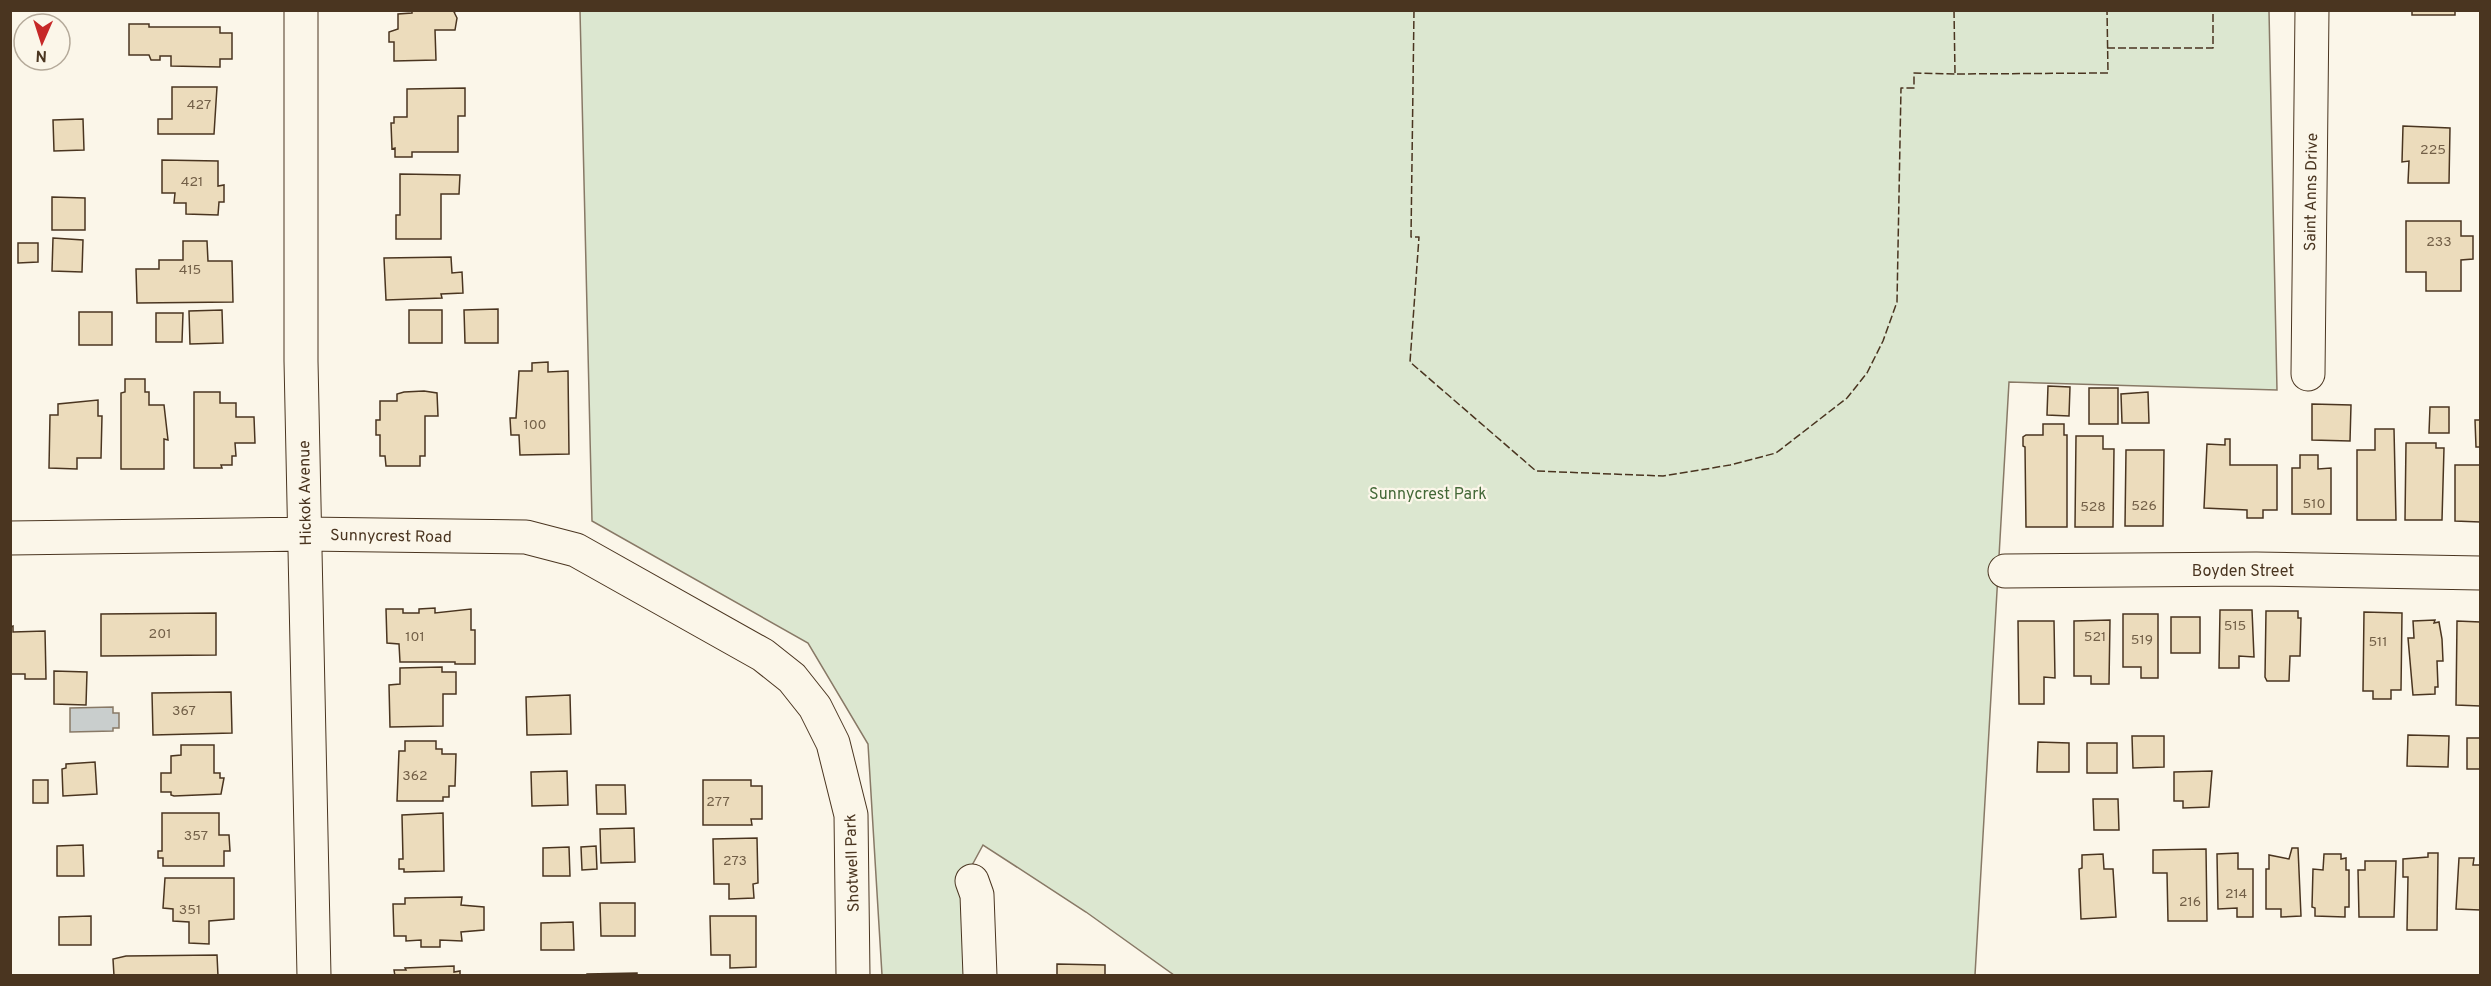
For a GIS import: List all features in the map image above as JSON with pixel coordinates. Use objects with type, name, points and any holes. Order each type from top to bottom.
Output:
[{"type":"street","name":"Hickok Avenue","points":[[301,10],[301,361],[314,975]]},
{"type":"street","name":"Saint Anns Drive","points":[[2308,374],[2312,10]]},
{"type":"street","name":"Sunnycrest Road","points":[[10,538],[305,534],[526,537],[576,550],[652,590]]},
{"type":"street","name":"Boyden Street","points":[[2005,572],[2256,570],[2481,573]]},
{"type":"street","name":"Shotwell Park","points":[[652,590],[763,655],[792,678],[815,707],[833,743],[851,815],[853,975]]},
{"type":"street","points":[[972,881],[977,895],[980,975]]},
{"type":"green space","name":"Sunnycrest Park","points":[[580,11],[2269,11],[2277,390],[2009,382],[1975,975],[1174,975],[1086,912],[983,845],[963,882],[964,975],[882,975],[868,744],[808,643],[592,521]]},
{"type":"shaded area","points":[[113,707],[113,713],[119,713],[119,728],[113,728],[113,731],[70,732],[70,708]]},
{"type":"building","points":[[412,10],[459,10],[454,12],[457,18],[455,30],[435,30],[436,60],[394,61],[394,42],[389,42],[389,32],[398,29],[398,14],[412,13]]},
{"type":"building","points":[[2412,10],[2455,10],[2455,15],[2412,15]]},
{"type":"building","points":[[129,24],[149,24],[149,27],[220,27],[220,33],[232,33],[232,59],[220,59],[220,67],[171,66],[171,56],[160,56],[160,60],[151,60],[149,55],[129,55]]},
{"type":"building","points":[[172,87],[217,87],[214,134],[158,134],[158,119],[172,119]]},
{"type":"building","points":[[465,88],[465,116],[458,116],[458,152],[412,152],[412,157],[395,157],[395,148],[392,149],[391,123],[394,123],[394,117],[407,117],[407,89]]},
{"type":"building","points":[[83,119],[84,150],[54,151],[53,120]]},
{"type":"building","points":[[2403,126],[2450,128],[2449,183],[2408,183],[2409,161],[2402,162]]},
{"type":"building","points":[[162,160],[218,161],[218,186],[224,185],[224,202],[219,202],[218,215],[186,214],[186,203],[174,203],[175,193],[162,193]]},
{"type":"building","points":[[400,174],[460,175],[459,194],[441,194],[441,239],[396,239],[396,215],[400,215]]},
{"type":"building","points":[[52,197],[85,198],[85,230],[52,230]]},
{"type":"building","points":[[2406,221],[2461,221],[2461,236],[2473,236],[2473,259],[2461,260],[2461,291],[2426,291],[2426,272],[2406,272]]},
{"type":"building","points":[[53,238],[83,240],[82,272],[52,271]]},
{"type":"building","points":[[183,241],[207,241],[208,261],[232,261],[233,302],[137,303],[136,269],[159,269],[159,260],[183,260]]},
{"type":"building","points":[[18,243],[38,243],[38,262],[18,263]]},
{"type":"building","points":[[451,257],[452,273],[462,272],[463,293],[441,294],[442,298],[386,300],[384,258]]},
{"type":"building","points":[[498,309],[498,343],[465,343],[464,310]]},
{"type":"building","points":[[222,310],[223,343],[190,344],[189,311]]},
{"type":"building","points":[[409,310],[442,310],[442,343],[409,343]]},
{"type":"building","points":[[79,312],[112,312],[112,345],[79,345]]},
{"type":"building","points":[[156,313],[183,313],[182,342],[156,342]]},
{"type":"building","points":[[548,362],[548,372],[568,371],[569,454],[520,455],[519,435],[511,435],[510,418],[516,418],[519,371],[532,371],[532,363]]},
{"type":"building","points":[[125,379],[145,379],[145,392],[149,392],[149,405],[164,405],[168,440],[164,439],[164,469],[121,469],[121,393],[125,392]]},
{"type":"building","points":[[2048,386],[2070,387],[2069,416],[2047,415]]},
{"type":"building","points":[[2089,388],[2118,388],[2118,424],[2089,424]]},
{"type":"building","points":[[424,391],[437,393],[438,416],[425,416],[425,456],[420,456],[420,466],[386,466],[385,456],[380,456],[380,435],[376,435],[376,420],[380,420],[380,401],[397,401],[397,394]]},
{"type":"building","points":[[194,392],[220,392],[220,403],[236,403],[236,417],[254,417],[255,443],[235,443],[236,456],[232,456],[232,465],[221,465],[222,468],[194,468]]},
{"type":"building","points":[[2148,392],[2149,423],[2122,423],[2121,394]]},
{"type":"building","points":[[98,400],[98,416],[102,416],[101,458],[77,458],[77,469],[49,468],[50,415],[58,415],[58,404]]},
{"type":"building","points":[[2312,404],[2351,405],[2350,441],[2312,440]]},
{"type":"building","points":[[2430,407],[2449,407],[2449,433],[2429,433]]},
{"type":"building","points":[[2475,420],[2480,420],[2480,447],[2476,447]]},
{"type":"building","points":[[2043,424],[2064,424],[2064,435],[2067,435],[2067,527],[2026,527],[2023,437],[2043,435]]},
{"type":"building","points":[[2375,429],[2394,429],[2396,520],[2357,520],[2357,450],[2375,450]]},
{"type":"building","points":[[2076,436],[2103,436],[2103,449],[2114,449],[2113,527],[2075,527]]},
{"type":"building","points":[[2225,439],[2230,439],[2230,465],[2277,465],[2277,510],[2263,510],[2263,518],[2247,518],[2247,510],[2204,508],[2207,444],[2225,445]]},
{"type":"building","points":[[2406,443],[2436,443],[2436,448],[2444,448],[2442,520],[2405,520]]},
{"type":"building","points":[[2126,450],[2164,450],[2163,526],[2125,526]]},
{"type":"building","points":[[2300,455],[2318,455],[2318,469],[2331,468],[2331,514],[2292,514],[2292,468],[2300,468]]},
{"type":"building","points":[[2455,465],[2480,465],[2480,522],[2455,521]]},
{"type":"building","points":[[435,608],[435,613],[471,609],[471,630],[475,630],[475,664],[400,662],[399,644],[387,643],[386,609],[403,609],[403,613],[419,613],[419,609]]},
{"type":"building","points":[[2220,610],[2252,610],[2254,657],[2239,656],[2239,668],[2219,668]]},
{"type":"building","points":[[2266,611],[2298,611],[2298,618],[2301,618],[2300,656],[2290,656],[2289,681],[2267,681],[2265,677]]},
{"type":"building","points":[[2364,612],[2402,613],[2401,690],[2391,690],[2391,699],[2373,699],[2373,691],[2363,691]]},
{"type":"building","points":[[216,613],[216,655],[101,656],[101,614]]},
{"type":"building","points":[[2123,614],[2158,614],[2158,678],[2141,678],[2141,667],[2123,667]]},
{"type":"building","points":[[2171,617],[2200,617],[2200,653],[2171,653]]},
{"type":"building","points":[[2110,620],[2109,684],[2091,684],[2091,676],[2074,676],[2074,621]]},
{"type":"building","points":[[2435,620],[2434,623],[2439,622],[2443,661],[2437,661],[2438,687],[2435,687],[2435,694],[2413,695],[2408,638],[2414,638],[2413,621]]},
{"type":"building","points":[[2018,621],[2054,621],[2055,678],[2044,677],[2044,704],[2019,704]]},
{"type":"building","points":[[2457,621],[2480,622],[2480,706],[2456,705]]},
{"type":"building","points":[[13,626],[13,632],[45,631],[46,679],[25,679],[25,674],[10,674],[10,627]]},
{"type":"building","points":[[442,667],[442,672],[456,672],[456,694],[443,694],[443,726],[390,727],[389,685],[400,684],[400,668]]},
{"type":"building","points":[[54,671],[87,672],[86,705],[54,704]]},
{"type":"building","points":[[231,692],[232,733],[153,735],[152,693]]},
{"type":"building","points":[[570,695],[571,734],[527,735],[526,697]]},
{"type":"building","points":[[2408,735],[2449,736],[2448,767],[2407,766]]},
{"type":"building","points":[[2132,736],[2164,736],[2164,767],[2133,768]]},
{"type":"building","points":[[2467,738],[2480,738],[2480,769],[2467,769]]},
{"type":"building","points":[[405,741],[436,741],[436,749],[442,749],[442,754],[456,754],[455,786],[449,786],[449,797],[443,797],[443,801],[397,801],[399,751],[405,751]]},
{"type":"building","points":[[2038,742],[2069,743],[2069,772],[2037,772]]},
{"type":"building","points":[[2087,743],[2117,743],[2117,773],[2087,773]]},
{"type":"building","points":[[181,745],[214,745],[214,773],[220,773],[220,778],[224,778],[221,794],[174,796],[171,792],[161,792],[161,773],[171,773],[171,756],[181,755]]},
{"type":"building","points":[[95,762],[97,794],[63,796],[62,769],[66,768],[66,764]]},
{"type":"building","points":[[567,771],[568,805],[532,806],[531,772]]},
{"type":"building","points":[[2212,771],[2209,807],[2183,808],[2183,801],[2174,801],[2174,772]]},
{"type":"building","points":[[33,780],[48,780],[48,803],[33,803]]},
{"type":"building","points":[[703,780],[751,780],[751,786],[762,786],[762,819],[751,819],[752,825],[703,825]]},
{"type":"building","points":[[596,785],[625,785],[626,814],[597,814]]},
{"type":"building","points":[[2093,799],[2118,799],[2119,830],[2094,830]]},
{"type":"building","points":[[162,813],[219,813],[219,835],[229,835],[230,851],[224,851],[224,866],[163,866],[163,858],[158,858],[158,851],[162,851]]},
{"type":"building","points":[[443,813],[444,871],[404,872],[404,869],[399,869],[399,859],[403,859],[402,815]]},
{"type":"building","points":[[634,828],[635,862],[601,863],[600,829]]},
{"type":"building","points":[[757,838],[758,883],[753,884],[754,898],[729,899],[729,884],[714,884],[713,839]]},
{"type":"building","points":[[83,845],[84,876],[57,876],[57,846]]},
{"type":"building","points":[[596,846],[597,869],[582,870],[581,847]]},
{"type":"building","points":[[569,847],[570,876],[543,876],[543,848]]},
{"type":"building","points":[[2292,848],[2298,848],[2301,916],[2281,917],[2281,909],[2266,909],[2266,869],[2269,869],[2269,855],[2289,859]]},
{"type":"building","points":[[2206,849],[2207,921],[2168,921],[2167,873],[2153,873],[2153,850]]},
{"type":"building","points":[[2238,853],[2238,869],[2253,869],[2253,917],[2237,917],[2237,908],[2218,909],[2217,854]]},
{"type":"building","points":[[2428,853],[2438,853],[2437,930],[2407,930],[2408,877],[2403,877],[2403,859],[2428,857]]},
{"type":"building","points":[[2103,854],[2104,869],[2113,869],[2116,917],[2081,919],[2079,869],[2082,868],[2082,855]]},
{"type":"building","points":[[2324,854],[2341,854],[2341,859],[2346,858],[2346,870],[2349,870],[2349,907],[2345,907],[2345,917],[2315,916],[2315,908],[2312,907],[2313,869],[2323,870]]},
{"type":"building","points":[[2459,858],[2474,858],[2473,865],[2480,865],[2480,910],[2456,909]]},
{"type":"building","points":[[2365,861],[2396,861],[2394,917],[2359,917],[2358,870],[2365,870]]},
{"type":"building","points":[[165,878],[234,878],[234,919],[209,921],[209,944],[189,943],[189,922],[173,921],[173,909],[163,908]]},
{"type":"building","points":[[462,897],[461,905],[484,907],[484,930],[461,932],[462,941],[440,940],[440,947],[421,947],[421,940],[406,941],[406,936],[394,936],[393,904],[405,904],[405,898]]},
{"type":"building","points":[[600,903],[635,903],[635,936],[601,936]]},
{"type":"building","points":[[91,916],[91,945],[59,945],[59,917]]},
{"type":"building","points":[[710,916],[756,916],[756,967],[730,968],[730,955],[711,955]]},
{"type":"building","points":[[573,922],[574,950],[541,950],[541,923]]},
{"type":"building","points":[[217,955],[218,976],[114,976],[113,959],[126,956]]},
{"type":"building","points":[[1057,964],[1105,965],[1105,976],[1057,976]]},
{"type":"building","points":[[454,966],[454,972],[460,971],[460,976],[395,976],[394,970],[406,970],[405,968]]},
{"type":"building","points":[[637,973],[637,976],[587,976],[587,974]]},
{"type":"fence","points":[[1414,10],[1411,237],[1419,237],[1410,362],[1536,471],[1663,476],[1730,465],[1776,453],[1847,398],[1867,373],[1883,341],[1897,302],[1901,88],[1914,88],[1914,73],[1955,74]]},
{"type":"fence","points":[[1954,10],[1955,74],[2108,73],[2107,10]]},
{"type":"fence","points":[[2107,48],[2213,48],[2213,10]]}]
